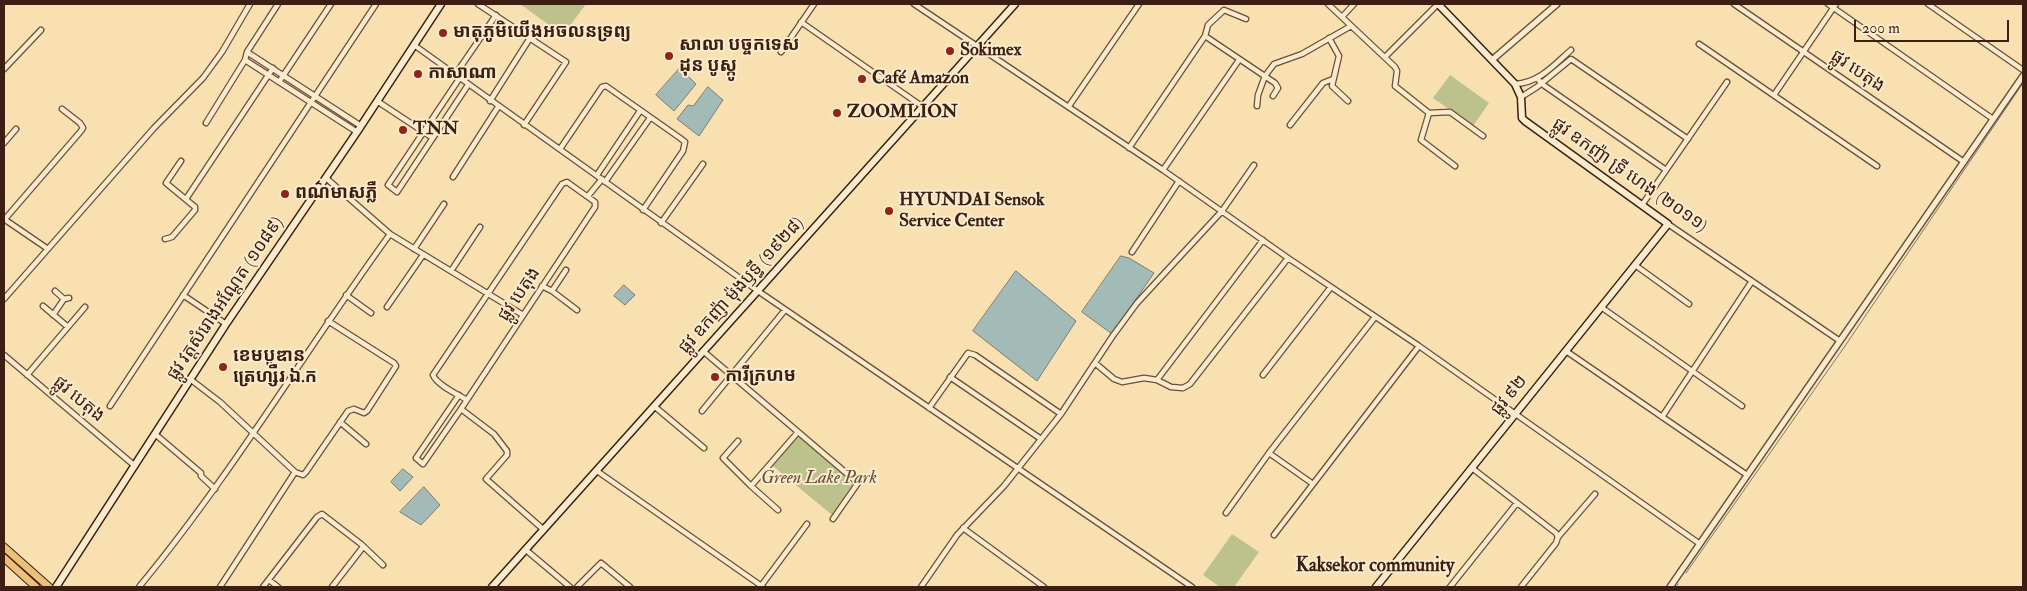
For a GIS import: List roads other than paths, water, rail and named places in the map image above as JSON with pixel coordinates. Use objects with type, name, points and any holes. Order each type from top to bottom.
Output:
[{"type":"main road","name":"ផ្លូវ វត្តសំរោងអណ្ដែត (១០៨៩)","points":[[56,587],[226,324],[378,101],[441,4]]},
{"type":"main road","name":"ផ្លូវ ឧកញ៉ា ម៉ុងឫទ្ធី (១៩២៨)","points":[[492,587],[1015,4]]},
{"type":"main road","name":"ផ្លូវ ឧកញ៉ា ទ្រី ហេង (២០១១)","points":[[1438,4],[1515,84],[1521,98],[1522,118],[1525,121],[1668,224]]},
{"type":"main road","name":"ផ្លូវ ៩២","points":[[1378,587],[1668,224]]},
{"type":"main road","points":[[4,547],[49,587]]},
{"type":"main road","points":[[4,558],[36,587]]},
{"type":"street","points":[[4,299],[154,128],[203,78],[222,52],[250,4]]},
{"type":"street","points":[[206,123],[245,60],[247,52],[278,4]]},
{"type":"street","points":[[279,82],[330,4]]},
{"type":"street","points":[[110,406],[376,4]]},
{"type":"street","points":[[478,4],[566,62],[524,125]]},
{"type":"street","points":[[781,52],[814,4]]},
{"type":"street","points":[[914,4],[1163,170],[1288,258],[1419,346],[1700,544]]},
{"type":"street","points":[[1069,106],[1139,4]]},
{"type":"street","points":[[1328,4],[1385,57],[1397,71],[1395,86],[1429,113],[1450,112],[1483,136]]},
{"type":"street","points":[[1342,16],[1354,4]]},
{"type":"street","points":[[1385,57],[1438,4]]},
{"type":"street","points":[[1492,60],[1557,4]]},
{"type":"street","name":"ផ្លូវ បេតុង","points":[[1734,4],[1964,162]]},
{"type":"street","points":[[1828,4],[1834,6],[1993,120]]},
{"type":"street","points":[[1928,4],[2023,70]]},
{"type":"street","points":[[1774,95],[1834,6]]},
{"type":"street","points":[[1129,148],[1205,36],[1208,25],[1224,10],[1246,19]]},
{"type":"street","points":[[468,85],[397,192],[388,186],[424,132],[496,15]]},
{"type":"street","points":[[800,22],[922,107]]},
{"type":"street","points":[[1257,106],[1258,95],[1265,76],[1274,64],[1302,54],[1351,26]]},
{"type":"street","points":[[4,69],[41,30]]},
{"type":"street","points":[[1205,36],[1275,83],[1278,88],[1273,96]]},
{"type":"street","points":[[490,100],[530,38]]},
{"type":"street","points":[[1329,38],[1340,56],[1336,74],[1331,84],[1333,89],[1348,101]]},
{"type":"street","points":[[1700,44],[1877,166]]},
{"type":"street","points":[[414,45],[498,107],[597,175],[661,223],[785,310],[1192,587]]},
{"type":"street","points":[[1515,84],[1524,84],[1538,79],[1571,50]]},
{"type":"street","points":[[247,52],[315,96],[359,129]]},
{"type":"street","points":[[1521,98],[1542,84],[1571,59],[1688,139]]},
{"type":"street","points":[[245,60],[311,102],[359,129]]},
{"type":"street","points":[[1163,170],[1239,60]]},
{"type":"street","points":[[186,199],[273,68]]},
{"type":"street","points":[[1670,587],[2023,76]]},
{"type":"street","points":[[1290,125],[1322,83],[1333,79]]},
{"type":"street","points":[[1538,79],[1542,84],[1666,170]]},
{"type":"street","points":[[1642,205],[1727,82]]},
{"type":"street","points":[[560,149],[602,87],[606,86],[680,138],[685,142],[682,151],[643,210]]},
{"type":"street","points":[[378,101],[433,138]]},
{"type":"street","points":[[453,177],[498,107]]},
{"type":"street","points":[[48,249],[4,219],[83,128],[80,123],[62,109]]},
{"type":"street","points":[[597,175],[640,111]]},
{"type":"street","points":[[1429,113],[1421,140],[1455,166]]},
{"type":"street","points":[[467,400],[435,380],[433,375],[562,184],[566,182],[588,196],[604,180],[650,118]]},
{"type":"street","points":[[4,143],[16,129]]},
{"type":"street","points":[[165,239],[172,237],[195,210],[195,206],[166,183],[181,161]]},
{"type":"street","points":[[661,223],[703,164]]},
{"type":"street","points":[[920,587],[963,528],[1004,486],[1061,414],[1137,303],[1222,211],[1254,166]]},
{"type":"street","points":[[326,178],[390,234],[523,315]]},
{"type":"street","points":[[1132,252],[1179,181]]},
{"type":"street","name":"ផ្លូវ បេតុង","points":[[459,395],[416,458],[418,461],[424,464],[596,204],[588,196]]},
{"type":"street","points":[[414,249],[444,204]]},
{"type":"street","name":"ផ្លូវ ឧកញ៉ា ទ្រី ហេង (២០១១)","points":[[1668,224],[1840,341]]},
{"type":"street","points":[[451,271],[480,227]]},
{"type":"street","points":[[138,587],[184,531],[215,488],[328,321],[390,234]]},
{"type":"street","points":[[1157,380],[1263,240]]},
{"type":"street","points":[[387,307],[423,255]]},
{"type":"street","points":[[1095,363],[1114,379],[1122,382],[1134,379],[1157,380],[1171,387],[1183,388],[1190,384],[1288,258]]},
{"type":"street","points":[[1635,265],[1689,304]]},
{"type":"street","points":[[552,291],[566,270]]},
{"type":"street","points":[[1662,417],[1752,281]]},
{"type":"street","points":[[542,286],[552,291],[577,310]]},
{"type":"street","points":[[1264,376],[1331,287]]},
{"type":"street","points":[[53,314],[67,299],[55,291]]},
{"type":"street","points":[[183,295],[226,324]]},
{"type":"street","points":[[346,295],[371,313]]},
{"type":"street","points":[[43,306],[68,327]]},
{"type":"street","points":[[27,375],[85,307]]},
{"type":"street","points":[[1601,307],[1742,406]]},
{"type":"street","points":[[702,411],[785,310]]},
{"type":"street","points":[[1226,513],[1268,452],[1375,317]]},
{"type":"street","points":[[190,379],[220,402],[295,472],[303,474],[351,409],[364,413],[367,411],[396,366],[328,321]]},
{"type":"street","points":[[1274,535],[1419,346]]},
{"type":"street","points":[[1566,351],[1747,476]]},
{"type":"street","points":[[704,352],[858,483],[833,519]]},
{"type":"street","points":[[929,408],[968,353],[1061,414]]},
{"type":"street","name":"ផ្លូវ បេតុង","points":[[4,355],[134,466]]},
{"type":"street","points":[[950,377],[1041,439]]},
{"type":"street","points":[[654,406],[704,448]]},
{"type":"street","points":[[461,409],[494,434],[507,451],[507,455],[486,479],[544,530]]},
{"type":"street","points":[[340,422],[366,444]]},
{"type":"street","points":[[751,486],[798,432]]},
{"type":"street","points":[[155,434],[201,473],[201,476],[215,488]]},
{"type":"street","points":[[738,441],[723,458],[778,510]]},
{"type":"street","points":[[1268,452],[1313,484]]},
{"type":"street","points":[[1472,468],[1556,533],[1558,537]]},
{"type":"street","points":[[597,470],[762,586],[806,524]]},
{"type":"street","points":[[220,587],[295,472]]},
{"type":"street","points":[[1521,587],[1556,543],[1558,537],[1595,494]]},
{"type":"street","points":[[1450,587],[1518,504]]},
{"type":"street","points":[[263,587],[320,514],[361,544],[383,564]]},
{"type":"street","points":[[963,528],[1044,587]]},
{"type":"street","points":[[332,587],[363,547]]},
{"type":"street","points":[[526,550],[570,587]]},
{"type":"street","points":[[577,587],[601,563],[630,587]]},
{"type":"street","points":[[269,580],[278,587]]},
{"type":"water","points":[[680,68],[696,84],[674,111],[656,95]]},
{"type":"water","points":[[708,87],[723,100],[699,136],[677,119],[688,105],[693,106]]},
{"type":"water","points":[[1121,256],[1129,258],[1154,273],[1112,334],[1082,312]]},
{"type":"water","points":[[1016,271],[1076,321],[1037,381],[973,331]]},
{"type":"water","points":[[624,285],[635,295],[625,305],[614,296]]},
{"type":"water","points":[[403,469],[413,477],[400,491],[391,482]]},
{"type":"water","points":[[424,487],[440,505],[421,525],[400,512]]},
{"type":"waterway","points":[[1686,573],[1845,346],[2023,83]]},
{"type":"place","name":"មាតុភូមិយើងអចលនទ្រព្យ","points":[[443,33]]},
{"type":"place","name":"Sokimex","points":[[950,51]]},
{"type":"place","name":"សាលា បច្ចកទេស ដុន បូស្កូ","points":[[669,56]]},
{"type":"place","name":"កាសាណា","points":[[418,74]]},
{"type":"place","name":"Café Amazon","points":[[862,79]]},
{"type":"place","name":"ZOOMLION","points":[[837,113]]},
{"type":"place","name":"TNN","points":[[403,130]]},
{"type":"place","name":"ពណ៌មាសភ្លឺ","points":[[285,194]]},
{"type":"place","name":"HYUNDAI Sensok Service Center","points":[[889,211]]},
{"type":"place","name":"ខេមបូឌាន ត្រេហ្សឺរ ឯ.ក","points":[[223,367]]},
{"type":"place","name":"ការីក្រហម","points":[[715,377]]},
{"type":"district","name":"Kaksekor community","points":[[1375,567]]},
{"type":"park label","name":"Green Lake Park","points":[[819,479]]}]
